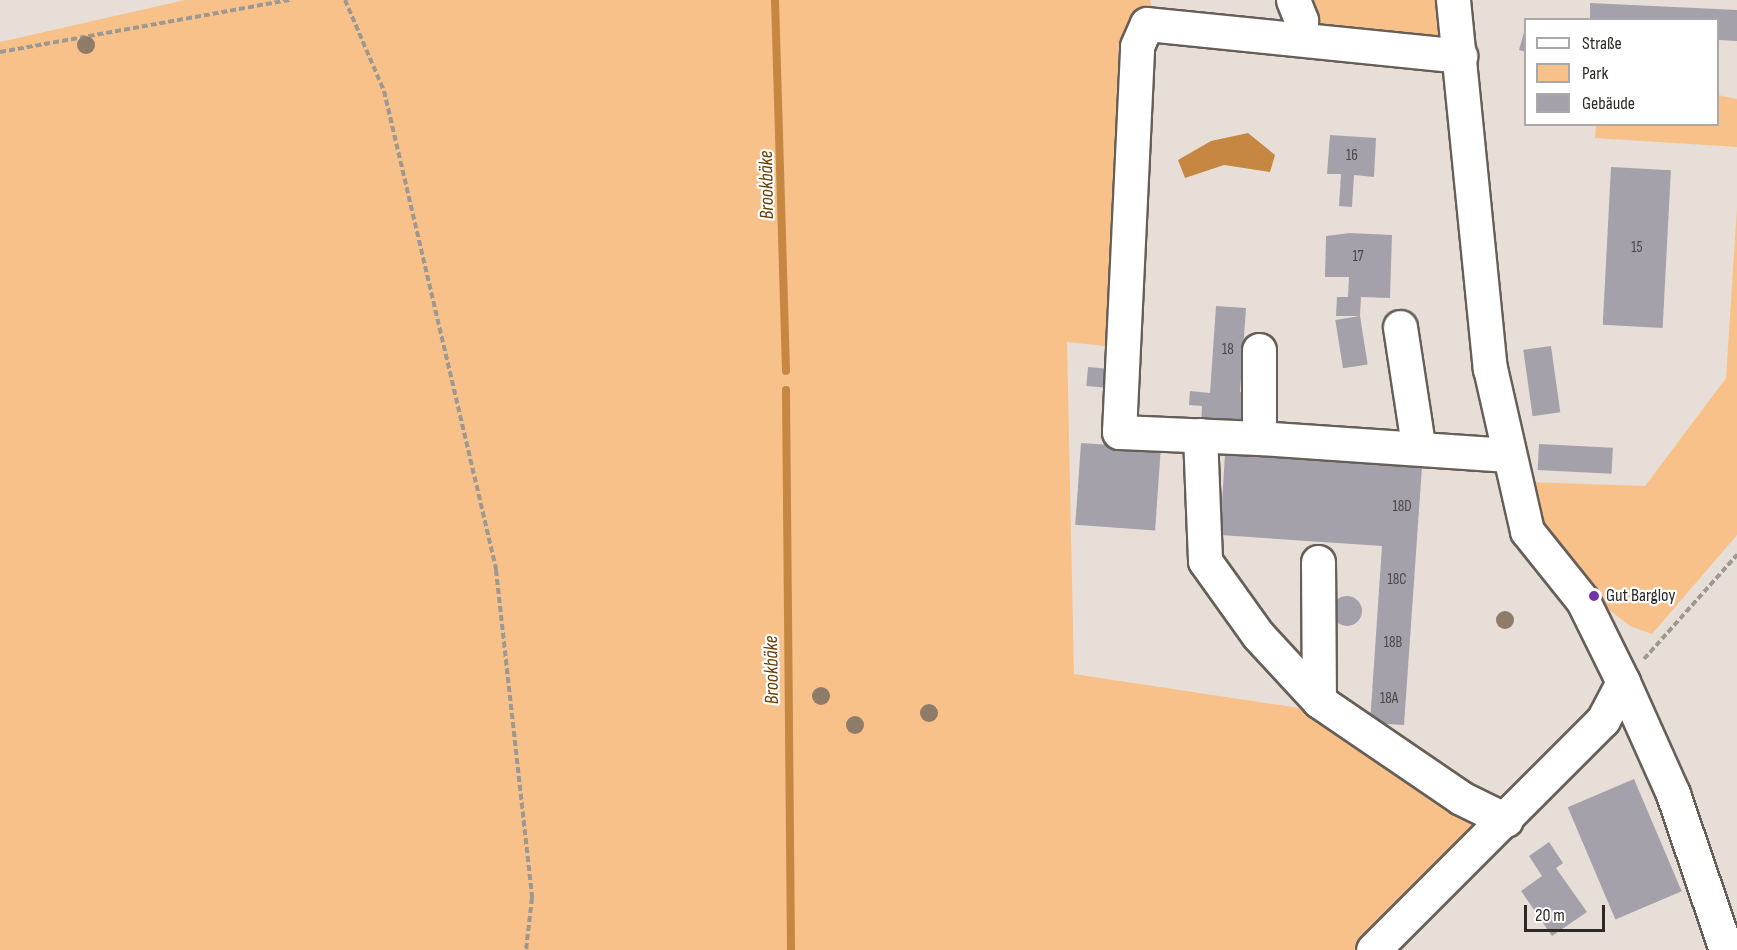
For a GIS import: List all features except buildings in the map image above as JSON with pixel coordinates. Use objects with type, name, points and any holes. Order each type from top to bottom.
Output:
[{"type":"street","points":[[1293,0],[1301,20],[1300,39]]},
{"type":"street","points":[[1453,0],[1490,368],[1506,454],[1527,531],[1583,601],[1623,682],[1673,794],[1726,950]]},
{"type":"street","points":[[1460,56],[1147,24],[1137,46],[1119,432],[1418,445],[1506,454]]},
{"type":"street","points":[[1400,327],[1418,445]]},
{"type":"street","points":[[1259,350],[1259,438]]},
{"type":"street","points":[[1200,435],[1205,561],[1258,635],[1319,701],[1461,798],[1506,820]]},
{"type":"street","points":[[1318,562],[1319,701]]},
{"type":"street","points":[[1373,950],[1506,820],[1603,720],[1623,682]]},
{"type":"path","points":[[0,52],[290,0]]},
{"type":"path","points":[[345,0],[384,91],[496,570],[532,898],[526,950]]},
{"type":"path","points":[[1623,682],[1737,555]]},
{"type":"green space","points":[[185,0],[1150,0],[1152,7],[1131,33],[1113,347],[1067,342],[1074,674],[1319,711],[1476,825],[1402,908],[1354,950],[0,950],[0,42]]},
{"type":"green space","points":[[1300,0],[1435,0],[1442,41],[1314,29]]},
{"type":"green space","points":[[1719,95],[1737,99],[1737,147],[1595,138],[1596,126],[1719,126]]},
{"type":"green space","points":[[1737,208],[1737,535],[1652,634],[1630,626],[1603,605],[1541,530],[1527,482],[1645,486],[1726,378]]},
{"type":"shaded area","points":[[1248,133],[1275,155],[1270,172],[1224,165],[1185,178],[1178,160],[1211,141]]},
{"type":"waterway","name":"Brookbäke","points":[[775,0],[786,371]]},
{"type":"waterway","name":"Brookbäke","points":[[786,390],[791,950]]},
{"type":"place","name":"Gut Bargloy","points":[[1594,596]]}]
